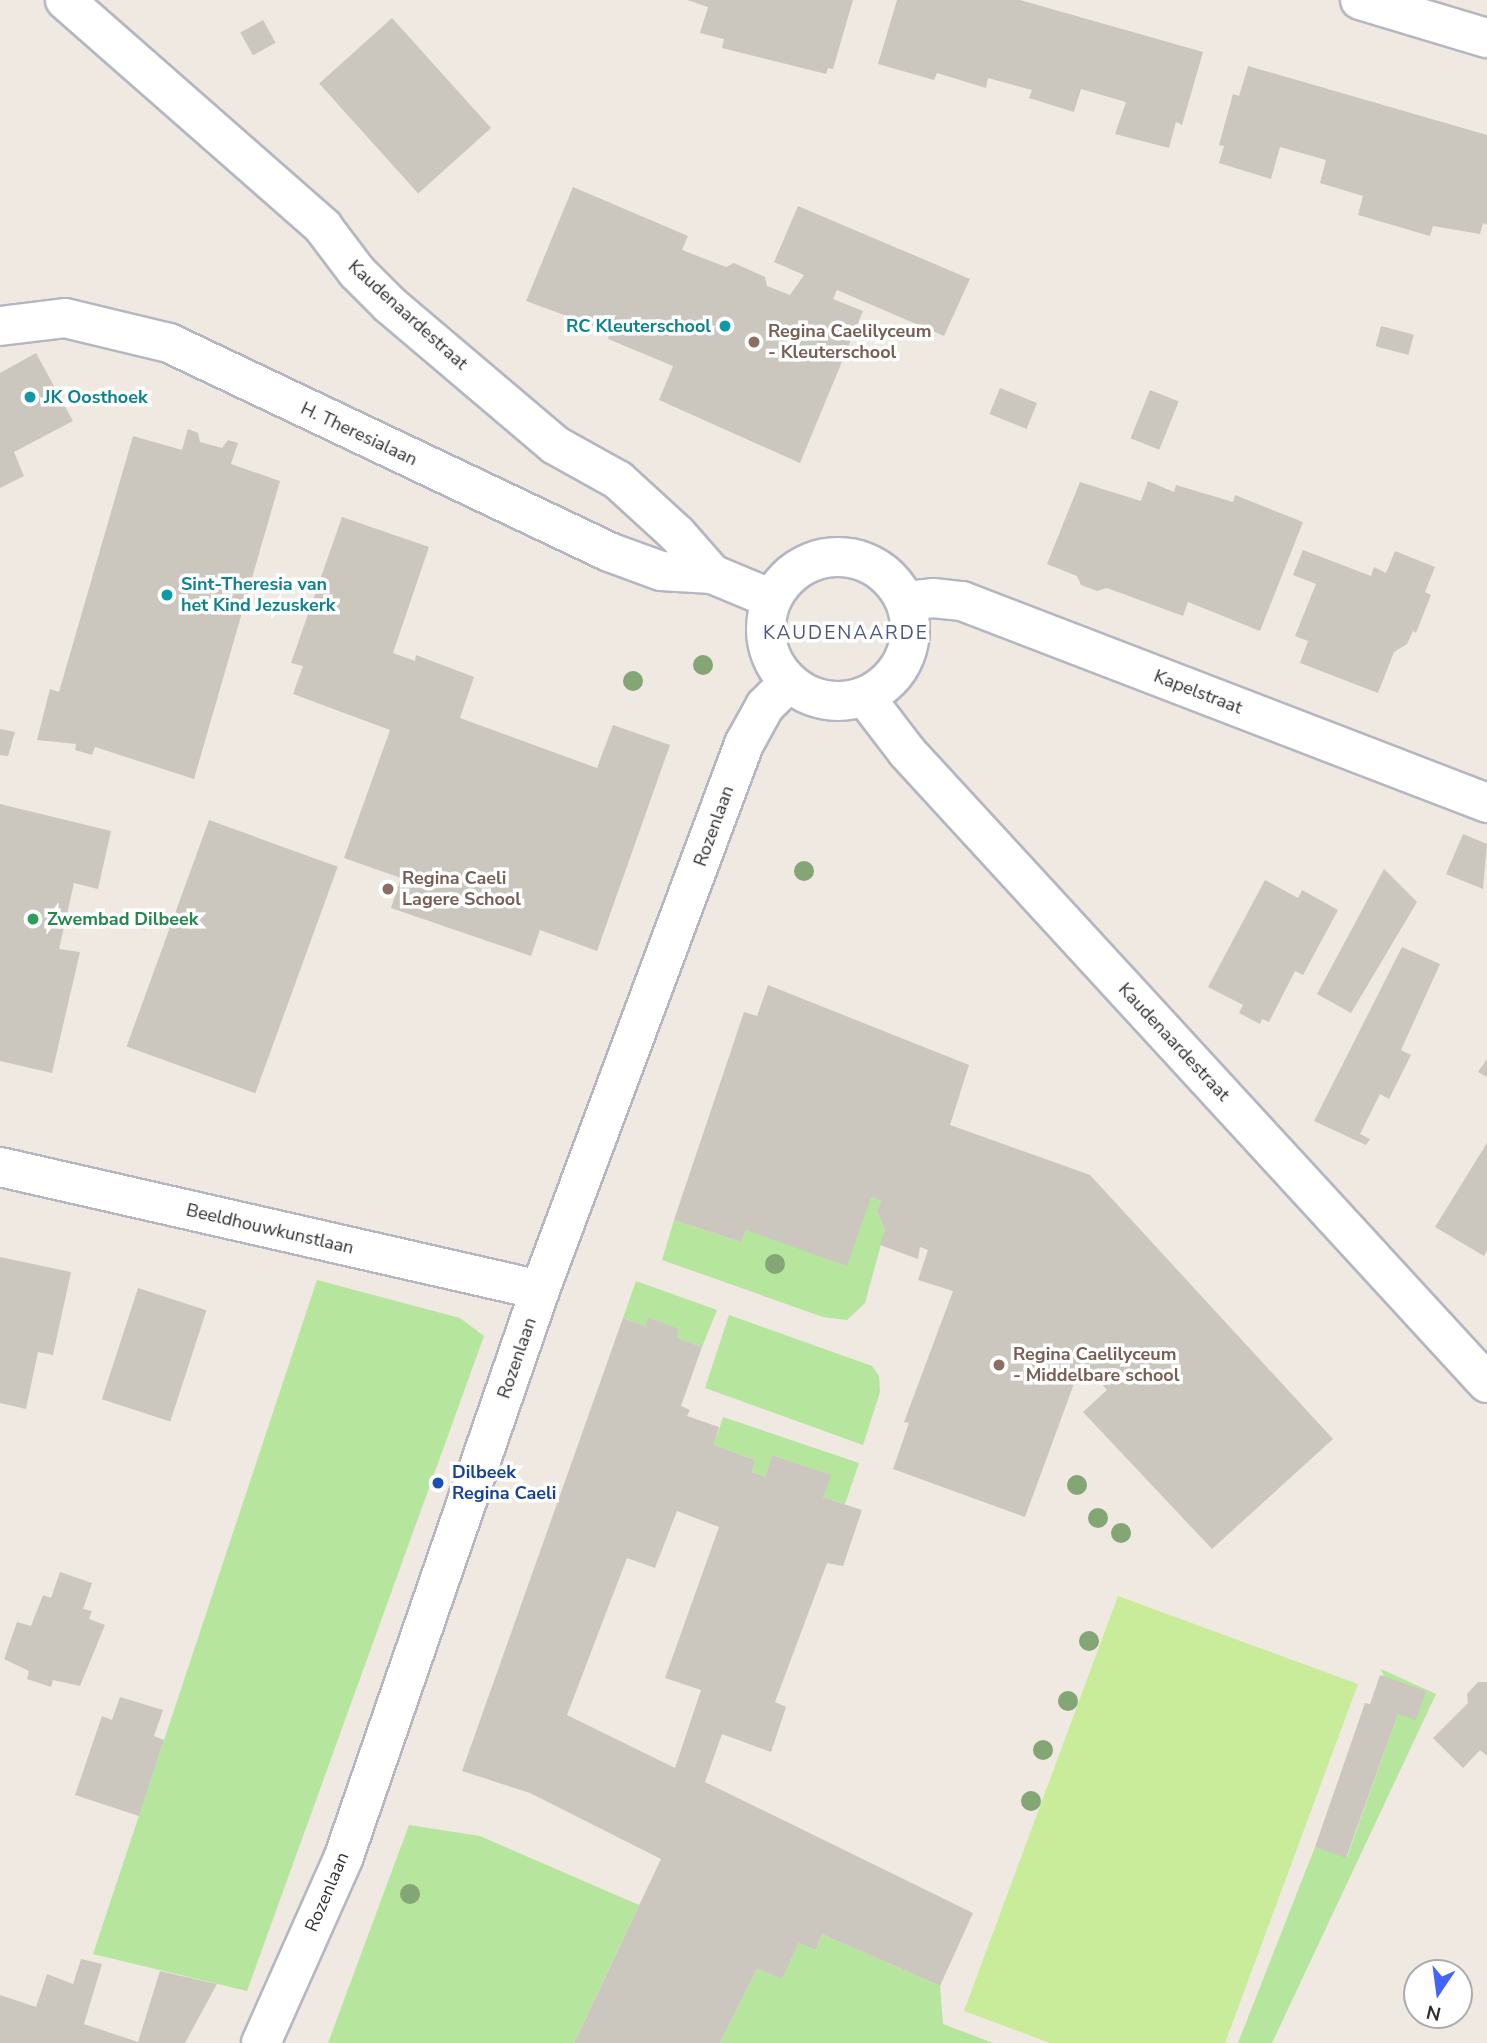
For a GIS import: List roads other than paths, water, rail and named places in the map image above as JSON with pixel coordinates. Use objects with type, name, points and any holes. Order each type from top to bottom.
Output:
[{"type":"street","name":"Kaudenaardestraat","points":[[65,0],[323,226],[357,272],[390,305],[555,445],[618,480],[677,534],[712,574],[772,598]]},
{"type":"street","points":[[1360,0],[1487,38]]},
{"type":"street","name":"H. Theresialaan","points":[[0,326],[65,318],[169,343],[609,552],[661,571],[712,574]]},
{"type":"street","points":[[825,557],[850,558],[873,566],[892,581],[906,601],[911,624],[900,668],[885,685],[865,697],[825,701],[789,682],[770,654],[766,637],[772,598],[783,582],[802,566],[825,557]]},
{"type":"street","name":"Kapelstraat","points":[[906,601],[933,598],[962,601],[1487,803]]},
{"type":"street","name":"Rozenlaan","points":[[261,2043],[343,1859],[540,1290],[744,744],[765,706],[789,682]]},
{"type":"street","name":"Kaudenaardestraat","points":[[865,697],[907,752],[1487,1383]]},
{"type":"street","name":"Beeldhouwkunstlaan","points":[[0,1167],[540,1290]]},
{"type":"place","name":"RC Kleuterschool","points":[[725,326]]},
{"type":"place","name":"Regina Caelilyceum - Kleuterschool","points":[[754,342]]},
{"type":"place","name":"JK Oosthoek","points":[[30,397]]},
{"type":"place","name":"Sint-Theresia van het Kind Jezuskerk","points":[[167,595]]},
{"type":"place","name":"Regina Caeli Lagere School","points":[[388,889]]},
{"type":"place","name":"Zwembad Dilbeek","points":[[33,919]]},
{"type":"place","name":"Regina Caelilyceum - Middelbare school","points":[[999,1365]]},
{"type":"place","name":"Dilbeek Regina Caeli","points":[[438,1483]]},
{"type":"district","name":"KAUDENAARDE","points":[[846,634]]}]
